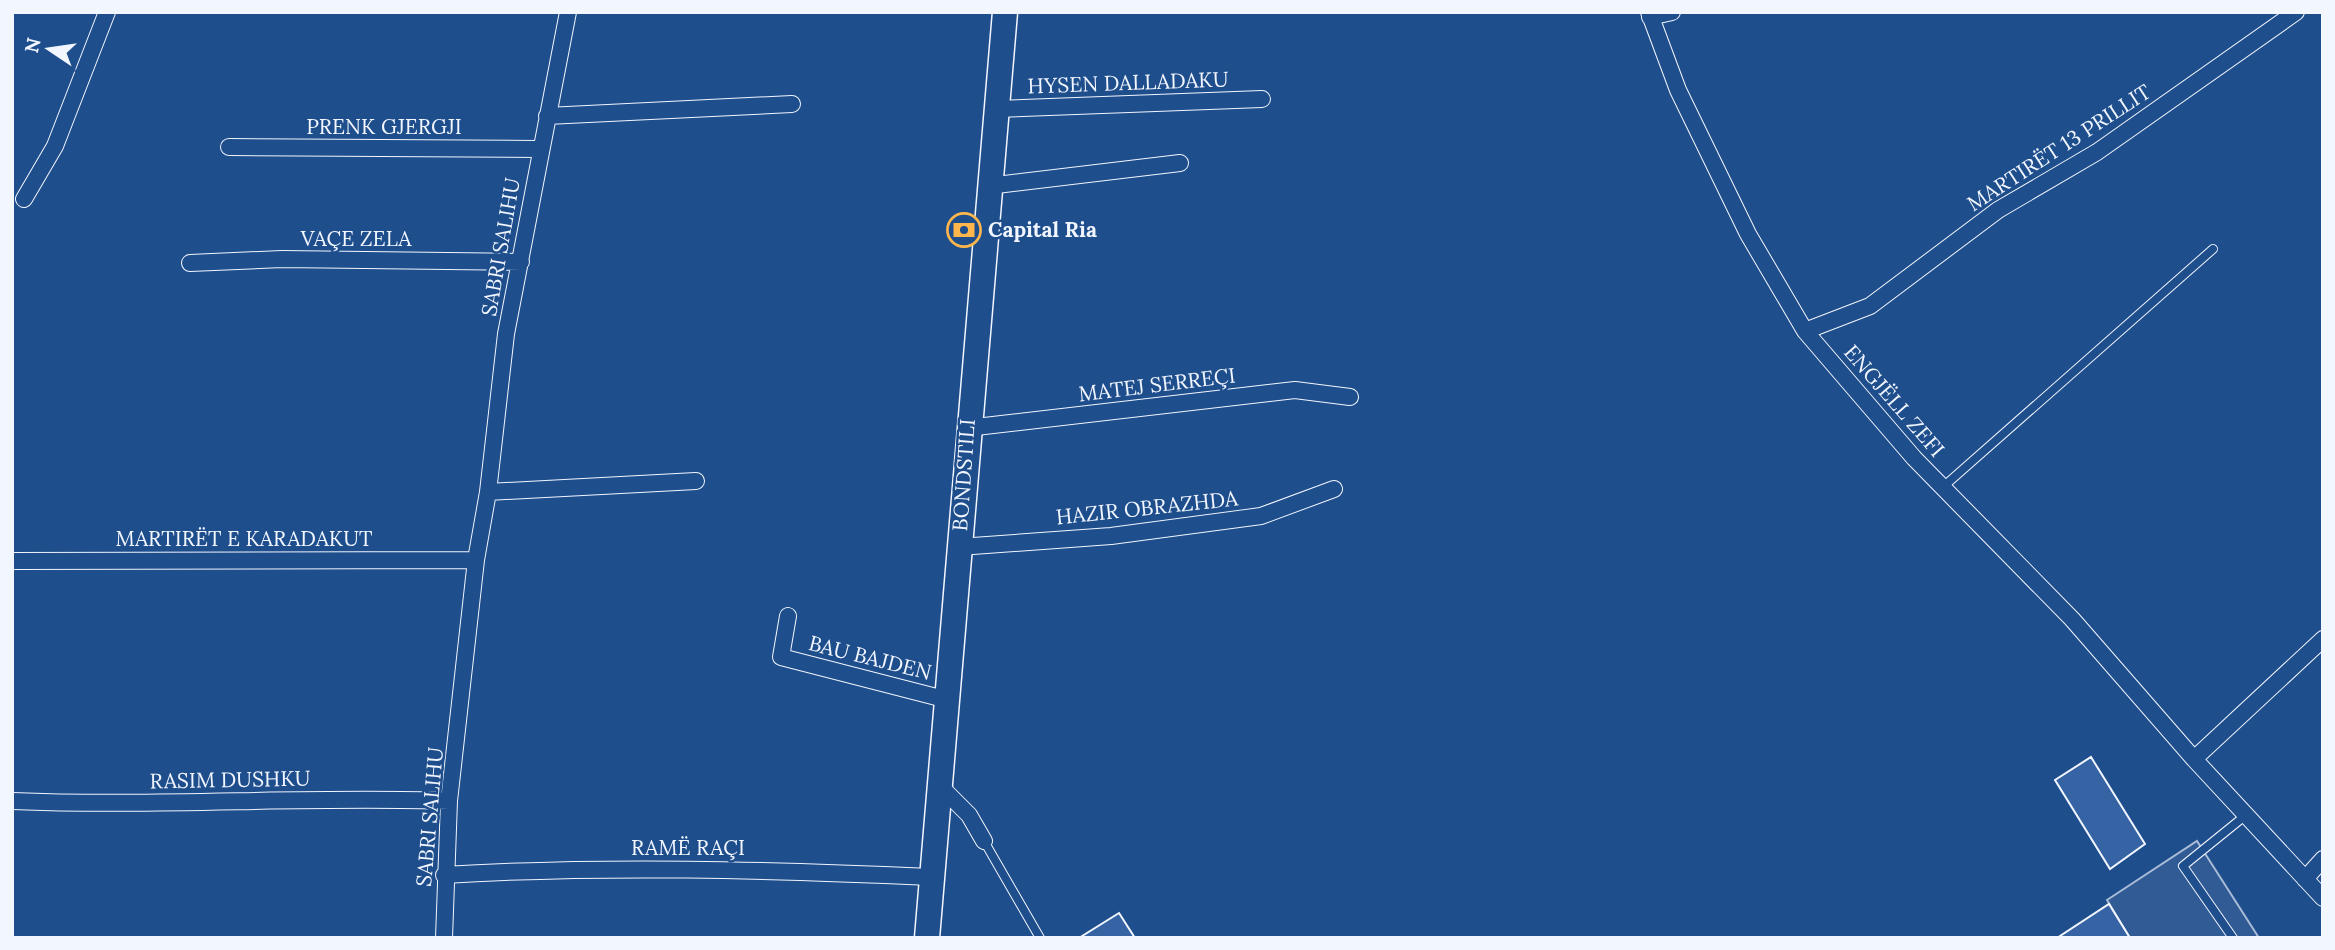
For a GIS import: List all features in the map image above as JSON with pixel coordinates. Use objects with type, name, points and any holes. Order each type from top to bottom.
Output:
[{"type":"main road","name":"BONDSTILI","points":[[927,938],[948,700],[967,428],[1005,12]]},
{"type":"street","points":[[24,199],[55,146],[107,12]]},
{"type":"street","name":"SABRI SALIHU","points":[[444,938],[444,875],[449,801],[476,560],[488,492],[506,334],[568,12]]},
{"type":"street","points":[[1650,14],[1672,12]]},
{"type":"street","name":"MARTIRËT 13 PRILLIT","points":[[1805,331],[1870,306],[1998,210],[2097,152],[2296,12]]},
{"type":"street","name":"ENGJËLL ZEFI","points":[[1650,14],[1678,90],[1748,234],[1805,331],[1943,487],[2073,619],[2194,759],[2248,814],[2323,898]]},
{"type":"street","name":"HYSEN DALLADAKU","points":[[996,109],[1262,99]]},
{"type":"street","points":[[547,116],[792,104]]},
{"type":"street","name":"PRENK GJERGJI","points":[[229,147],[540,149]]},
{"type":"street","points":[[988,186],[1180,163]]},
{"type":"street","name":"VAÇE ZELA","points":[[190,263],[282,259],[522,262]]},
{"type":"street","name":"MATEJ SERREÇI","points":[[967,428],[1295,390],[1350,397]]},
{"type":"street","points":[[488,492],[696,481]]},
{"type":"street","name":"HAZIR OBRAZHDA","points":[[959,547],[1111,536],[1261,516],[1334,489]]},
{"type":"street","name":"MARTIRËT E KARADAKUT","points":[[12,561],[476,560]]},
{"type":"street","name":"BAU BAJDEN","points":[[788,616],[781,657],[948,700]]},
{"type":"street","points":[[2194,759],[2323,639]]},
{"type":"street","points":[[939,785],[969,815],[984,841]]},
{"type":"street","name":"RASIM DUSHKU","points":[[12,801],[91,804],[382,799],[449,801]]},
{"type":"street","points":[[2305,879],[2323,859]]},
{"type":"street","name":"RAMË RAÇI","points":[[444,875],[558,868],[726,868],[931,877]]},
{"type":"lane","points":[[1943,487],[2213,249]]},
{"type":"lane","points":[[2233,938],[2183,866],[2248,814]]},
{"type":"lane","points":[[984,841],[1040,938]]},
{"type":"shaded area","points":[[2197,841],[2259,938],[2130,938],[2107,900]]},
{"type":"building","points":[[2091,757],[2145,844],[2110,869],[2055,780]]},
{"type":"building","points":[[2109,904],[2130,938],[2057,938]]},
{"type":"building","points":[[1119,913],[1135,938],[1079,938]]},
{"type":"place","name":"Capital Ria","points":[[964,230]]}]
